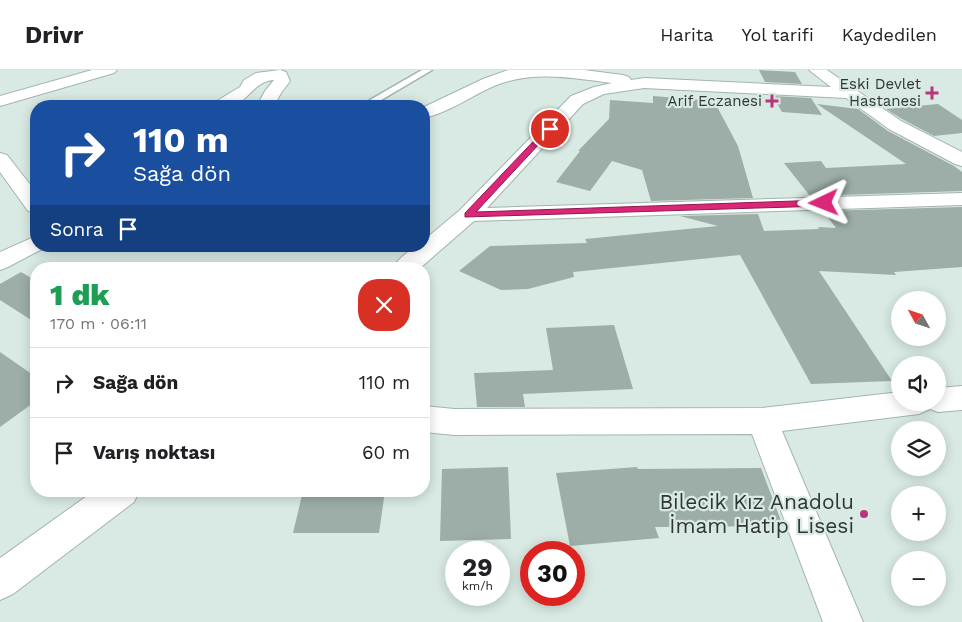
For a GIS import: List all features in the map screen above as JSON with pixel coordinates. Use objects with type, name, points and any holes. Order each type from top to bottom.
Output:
[{"type":"street","points":[[0,101],[109,70]]},
{"type":"street","points":[[817,70],[895,125],[962,160]]},
{"type":"street","points":[[430,111],[498,79],[525,71],[558,71],[644,83],[849,93]]},
{"type":"street","points":[[230,100],[246,90],[250,83],[262,76],[280,75],[282,81],[273,91],[269,100]]},
{"type":"street","points":[[430,247],[468,215],[577,100],[600,90],[644,83]]},
{"type":"street","points":[[0,159],[30,198]]},
{"type":"street","points":[[468,215],[962,199]]},
{"type":"street","points":[[0,262],[30,246]]},
{"type":"street","points":[[412,262],[424,252]]},
{"type":"street","points":[[946,399],[962,398]]},
{"type":"street","points":[[430,420],[454,422],[762,420],[891,405]]},
{"type":"street","points":[[762,420],[843,622]]},
{"type":"street","points":[[0,581],[114,497]]},
{"type":"lane","points":[[375,100],[428,70]]},
{"type":"building","points":[[759,70],[795,72],[802,84],[765,82]]},
{"type":"building","points":[[653,96],[714,101],[738,146],[753,198],[651,201],[642,170],[612,161],[590,191],[556,182],[580,151],[578,151],[609,119],[610,100],[653,103]]},
{"type":"building","points":[[773,96],[811,98],[822,115],[782,112]]},
{"type":"building","points":[[817,104],[858,109],[888,131],[954,166],[962,172],[962,191],[810,196],[784,163],[821,161],[826,168],[906,164]]},
{"type":"building","points":[[938,104],[962,120],[962,133],[934,136],[886,109]]},
{"type":"building","points":[[962,207],[962,267],[894,272],[896,275],[819,271],[891,381],[811,384],[740,255],[573,272],[574,277],[528,289],[501,290],[459,271],[490,246],[587,243],[585,239],[718,226],[680,216],[758,214],[764,231],[819,229],[818,227],[836,228],[823,211]]},
{"type":"building","points":[[21,272],[30,277],[30,319],[0,300],[0,284]]},
{"type":"building","points":[[614,325],[633,389],[523,394],[525,407],[477,407],[474,373],[553,370],[546,328]]},
{"type":"building","points":[[0,352],[30,373],[30,405],[0,427]]},
{"type":"building","points":[[508,467],[511,539],[440,541],[442,469]]},
{"type":"building","points":[[637,467],[638,469],[761,468],[783,526],[655,527],[659,538],[585,545],[585,541],[569,541],[556,473]]},
{"type":"building","points":[[302,497],[384,497],[379,533],[293,533]]},
{"type":"place","name":"Eski Devlet Hastanesi","points":[[932,93]]},
{"type":"place","name":"Arif Eczanesi","points":[[772,101]]},
{"type":"place","name":"Bilecik Kız Anadolu İmam Hatip Lisesi","points":[[864,514]]},
{"type":"route","points":[[550,129],[468,215],[824,203]]}]
